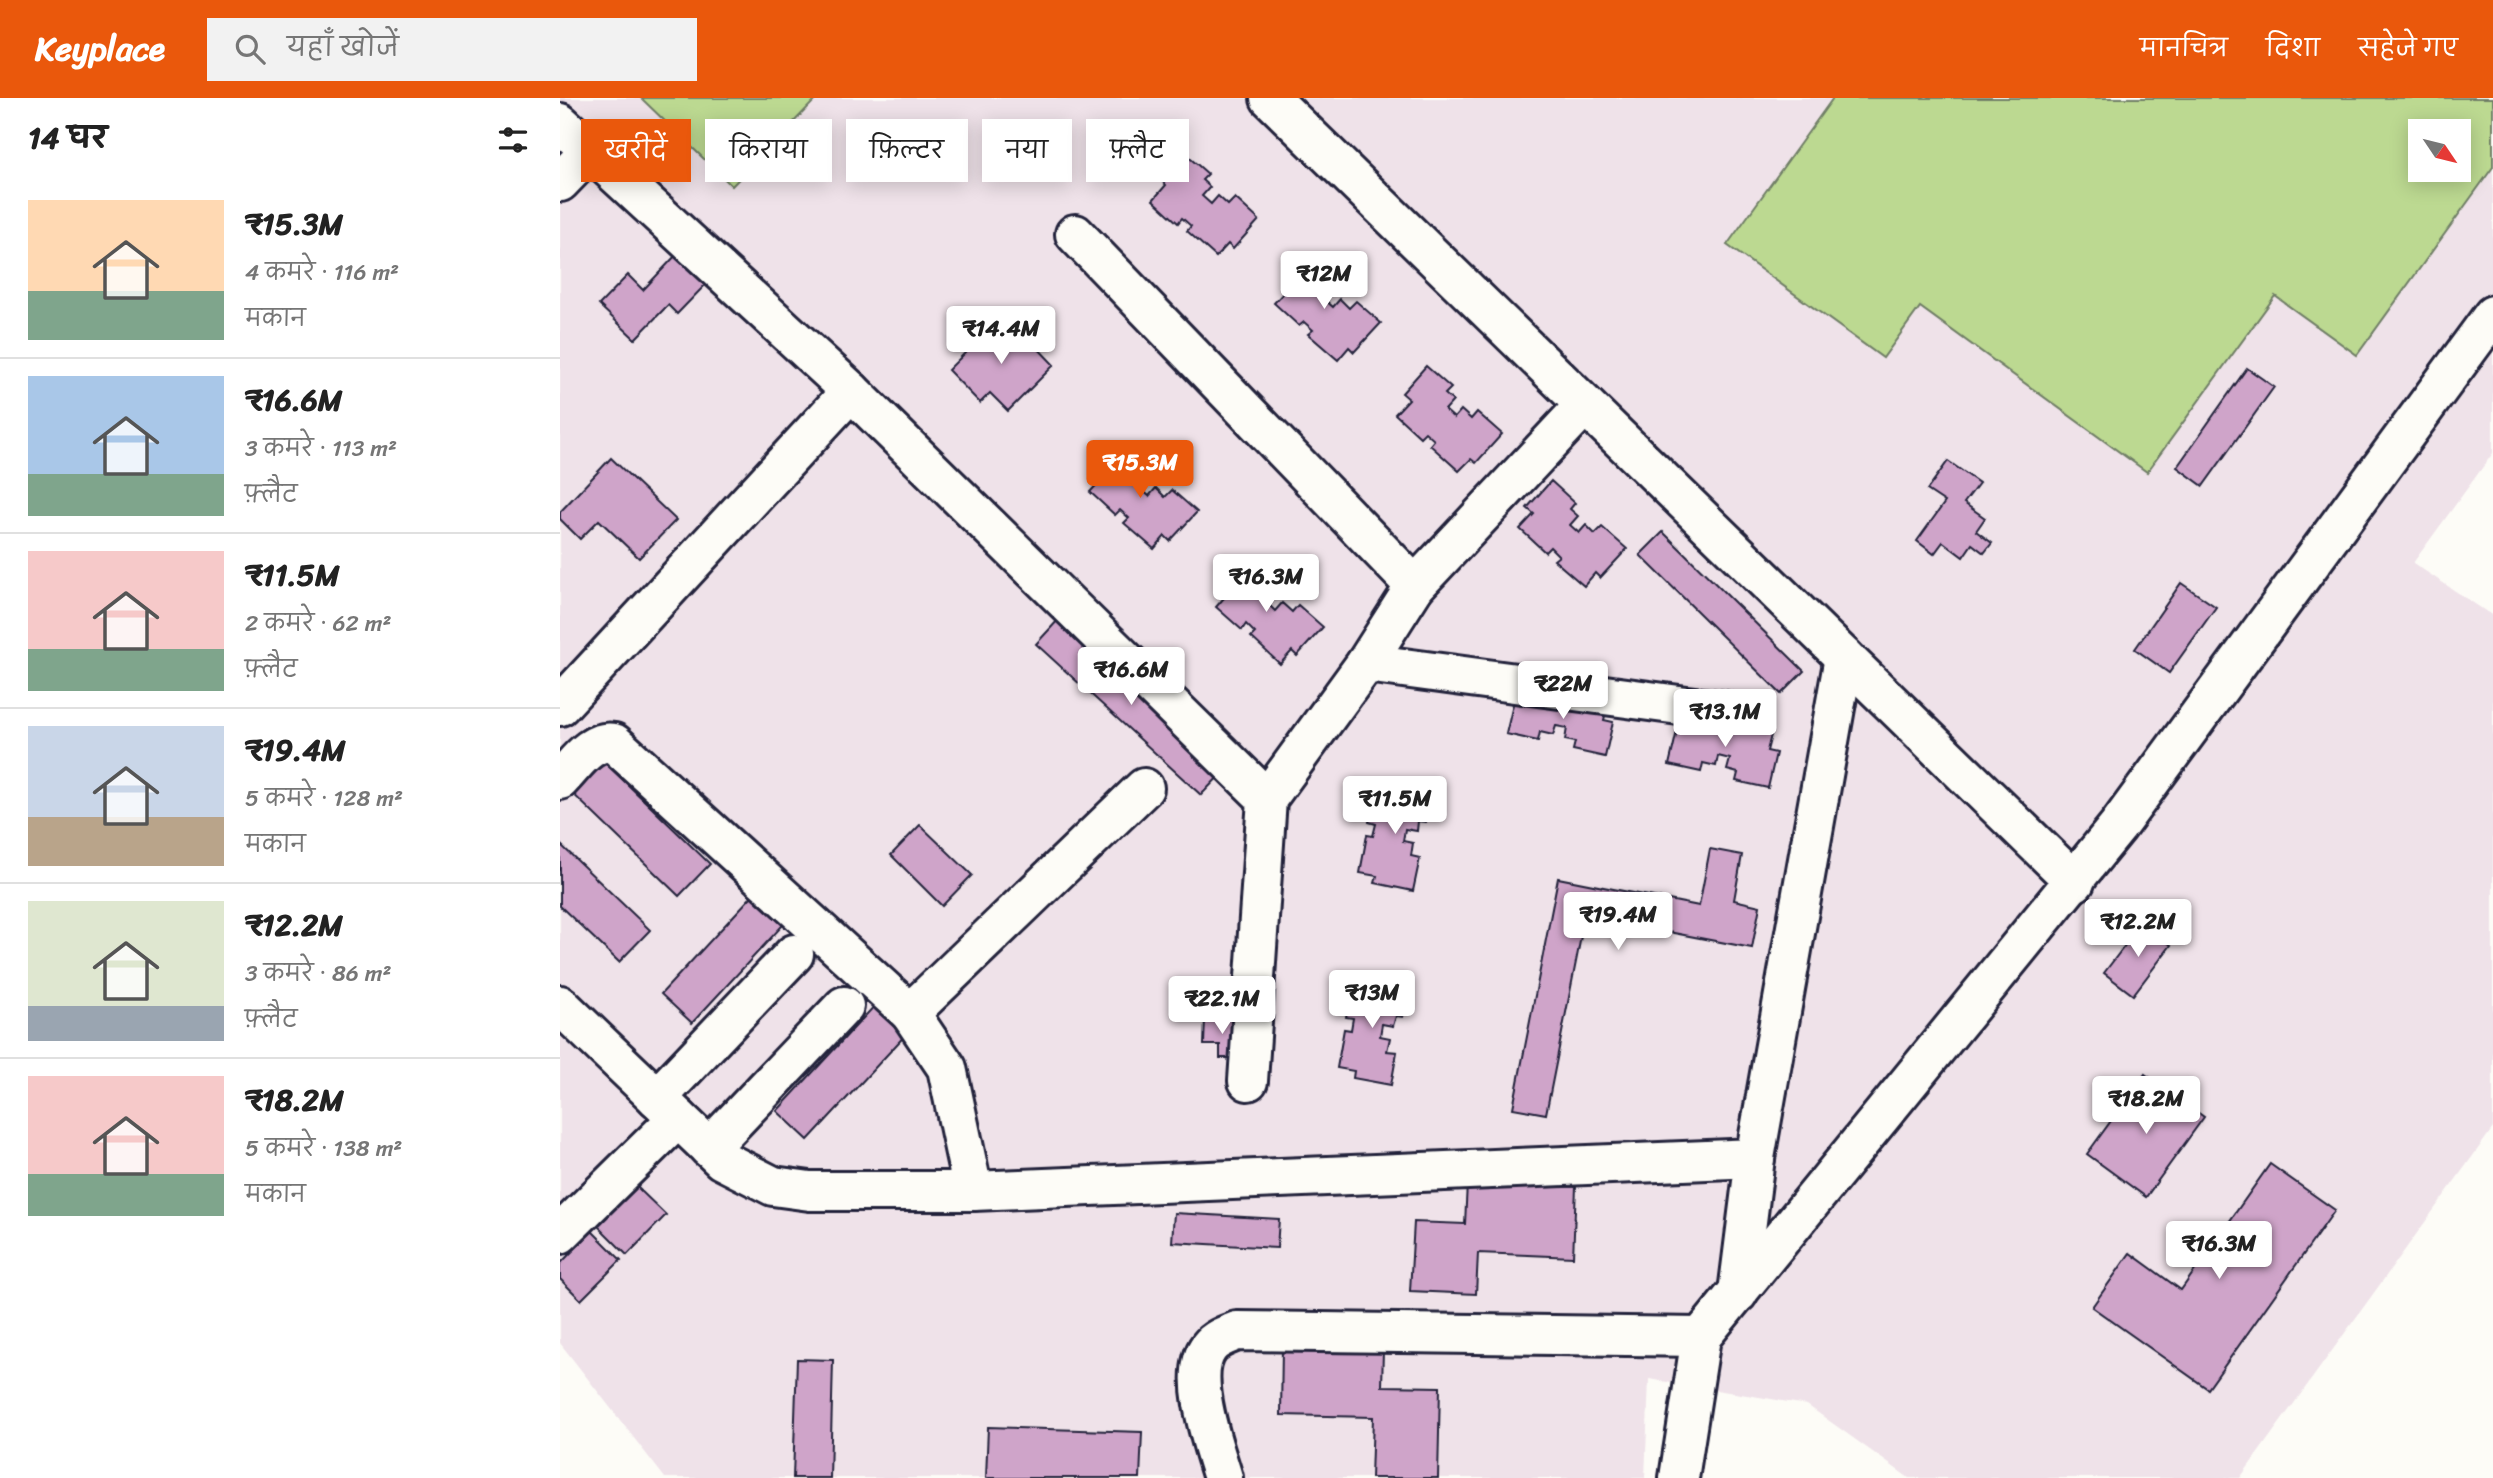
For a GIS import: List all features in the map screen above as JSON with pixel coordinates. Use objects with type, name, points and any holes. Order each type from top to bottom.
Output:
[{"type":"street","points":[[1270,98],[2075,882]]},
{"type":"street","points":[[560,123],[581,144]]},
{"type":"street","points":[[560,182],[581,160]]},
{"type":"street","points":[[622,182],[851,391],[1268,799]]},
{"type":"street","points":[[1075,234],[1415,586]]},
{"type":"street","points":[[1679,1478],[1702,1337],[2075,882],[2493,315]]},
{"type":"street","points":[[560,706],[851,391]]},
{"type":"street","points":[[1248,1081],[1268,799],[1366,663],[1415,586],[1585,405]]},
{"type":"street","points":[[1738,1293],[1755,1158],[1844,657]]},
{"type":"street","points":[[1366,663],[1724,711]]},
{"type":"street","points":[[560,780],[593,745],[604,741],[614,743],[910,1013],[947,1068],[973,1191]]},
{"type":"street","points":[[910,1013],[1144,788]]},
{"type":"street","points":[[560,1234],[794,954]]},
{"type":"street","points":[[709,1148],[844,1006]]},
{"type":"street","points":[[564,1018],[722,1160],[773,1185],[810,1191],[973,1191],[1755,1158]]},
{"type":"street","points":[[1223,1478],[1200,1398],[1202,1370],[1208,1348],[1222,1336],[1237,1331],[1702,1337]]},
{"type":"shaded area","points":[[560,98],[2493,98],[2493,453],[2413,563],[2493,616],[2493,1128],[2240,1478],[1909,1478],[1807,1405],[1649,1379],[1645,1478],[665,1478],[560,1343]]},
{"type":"green space","points":[[641,98],[817,98],[797,119],[705,119],[705,160],[691,146],[691,119],[663,119]]},
{"type":"green space","points":[[1833,98],[2493,98],[2493,167],[2357,355],[2275,296],[2147,472],[1920,307],[1883,358],[1727,245]]},
{"type":"building","points":[[1189,157],[1208,174],[1202,180],[1210,187],[1202,196],[1211,204],[1218,196],[1228,205],[1235,198],[1259,220],[1233,249],[1228,244],[1216,257],[1187,231],[1191,226],[1182,218],[1178,223],[1153,200],[1166,185],[1163,182],[1189,182]]},
{"type":"building","points":[[678,253],[708,282],[677,314],[668,305],[635,339],[599,305],[628,275],[643,290]]},
{"type":"building","points":[[1305,255],[1329,277],[1324,283],[1332,290],[1324,299],[1333,307],[1340,299],[1349,308],[1356,301],[1381,323],[1354,352],[1349,347],[1338,360],[1308,334],[1313,330],[1304,322],[1299,326],[1274,303],[1288,288],[1281,282]]},
{"type":"building","points":[[998,320],[1008,330],[1015,324],[1054,365],[1008,411],[990,393],[980,403],[948,370]]},
{"type":"building","points":[[1426,366],[1451,388],[1445,394],[1453,401],[1445,410],[1454,418],[1461,410],[1471,419],[1477,412],[1502,434],[1476,463],[1471,459],[1459,471],[1430,445],[1434,440],[1425,432],[1420,437],[1395,414],[1409,399],[1402,393]]},
{"type":"building","points":[[2247,368],[2274,387],[2203,486],[2177,467]]},
{"type":"building","points":[[1121,444],[1145,466],[1140,472],[1148,479],[1140,488],[1149,496],[1156,488],[1165,497],[1172,490],[1197,512],[1170,541],[1165,536],[1154,549],[1124,523],[1129,518],[1120,510],[1115,515],[1090,492],[1104,477],[1097,471]]},
{"type":"building","points":[[611,458],[676,520],[639,558],[599,520],[580,539],[560,519],[560,512]]},
{"type":"building","points":[[1948,461],[1979,483],[1964,503],[1985,518],[1976,531],[1992,543],[1984,553],[1972,544],[1963,557],[1943,542],[1934,554],[1917,541],[1945,502],[1927,490]]},
{"type":"building","points":[[1551,481],[1575,503],[1570,509],[1578,516],[1570,525],[1579,533],[1586,525],[1595,534],[1602,527],[1627,549],[1600,578],[1595,573],[1584,586],[1554,560],[1559,556],[1550,547],[1545,552],[1520,529],[1534,514],[1527,508]]},
{"type":"building","points":[[1663,532],[1804,671],[1781,694],[1640,555]]},
{"type":"building","points":[[1248,558],[1272,581],[1266,586],[1274,594],[1266,602],[1275,611],[1282,603],[1292,612],[1298,605],[1323,627],[1297,656],[1292,651],[1280,664],[1251,637],[1255,633],[1246,624],[1242,630],[1216,607],[1230,591],[1223,585]]},
{"type":"building","points":[[2181,583],[2216,607],[2169,673],[2135,649]]},
{"type":"building","points":[[1059,619],[1225,770],[1201,795],[1036,644]]},
{"type":"building","points":[[1515,696],[1609,700],[1604,720],[1613,722],[1605,757],[1573,750],[1575,742],[1565,740],[1567,728],[1556,726],[1553,735],[1540,732],[1538,741],[1506,734]]},
{"type":"building","points":[[1688,712],[1737,730],[1739,723],[1772,731],[1767,751],[1776,753],[1768,788],[1736,781],[1738,773],[1727,770],[1730,759],[1718,756],[1716,766],[1703,763],[1701,772],[1669,765],[1678,727],[1684,728]]},
{"type":"building","points":[[597,755],[710,864],[679,896],[566,787]]},
{"type":"building","points":[[1397,783],[1433,790],[1426,822],[1418,821],[1417,831],[1405,829],[1403,841],[1413,843],[1411,856],[1420,858],[1413,891],[1375,883],[1377,876],[1360,873],[1367,835],[1373,836],[1376,824],[1369,822],[1376,789],[1395,793]]},
{"type":"building","points":[[920,825],[972,875],[942,906],[891,855]]},
{"type":"building","points":[[560,844],[650,930],[619,962],[560,906]]},
{"type":"building","points":[[1710,849],[1742,855],[1734,900],[1760,906],[1752,948],[1585,916],[1546,1114],[1513,1108],[1558,878],[1699,906]]},
{"type":"building","points":[[763,884],[794,913],[692,1023],[661,994]]},
{"type":"building","points":[[2142,923],[2171,945],[2133,995],[2104,973]]},
{"type":"building","points":[[1374,978],[1410,985],[1403,1017],[1396,1016],[1393,1026],[1382,1024],[1380,1036],[1390,1038],[1387,1051],[1397,1052],[1391,1085],[1353,1078],[1354,1071],[1337,1068],[1344,1029],[1351,1030],[1353,1018],[1346,1017],[1352,984],[1373,987]]},
{"type":"building","points":[[879,1001],[910,1030],[808,1140],[777,1111]]},
{"type":"building","points":[[1205,1018],[1237,1019],[1236,1058],[1220,1058],[1220,1045],[1204,1045]]},
{"type":"building","points":[[2145,1074],[2204,1117],[2146,1197],[2087,1154]]},
{"type":"building","points":[[2270,1164],[2335,1210],[2208,1389],[2092,1307],[2130,1253],[2181,1290]]},
{"type":"building","points":[[1467,1183],[1576,1187],[1573,1257],[1478,1253],[1476,1294],[1410,1291],[1414,1222],[1465,1224]]},
{"type":"building","points":[[637,1187],[666,1215],[627,1255],[598,1226]]},
{"type":"building","points":[[1174,1213],[1279,1219],[1277,1248],[1172,1242]]},
{"type":"building","points":[[592,1231],[621,1260],[581,1300],[560,1279],[560,1264]]},
{"type":"building","points":[[1282,1347],[1383,1350],[1382,1386],[1440,1387],[1438,1478],[1371,1478],[1373,1417],[1281,1415]]},
{"type":"building","points":[[797,1359],[833,1360],[830,1478],[793,1478]]},
{"type":"building","points":[[988,1427],[1142,1432],[1140,1478],[986,1478]]}]
